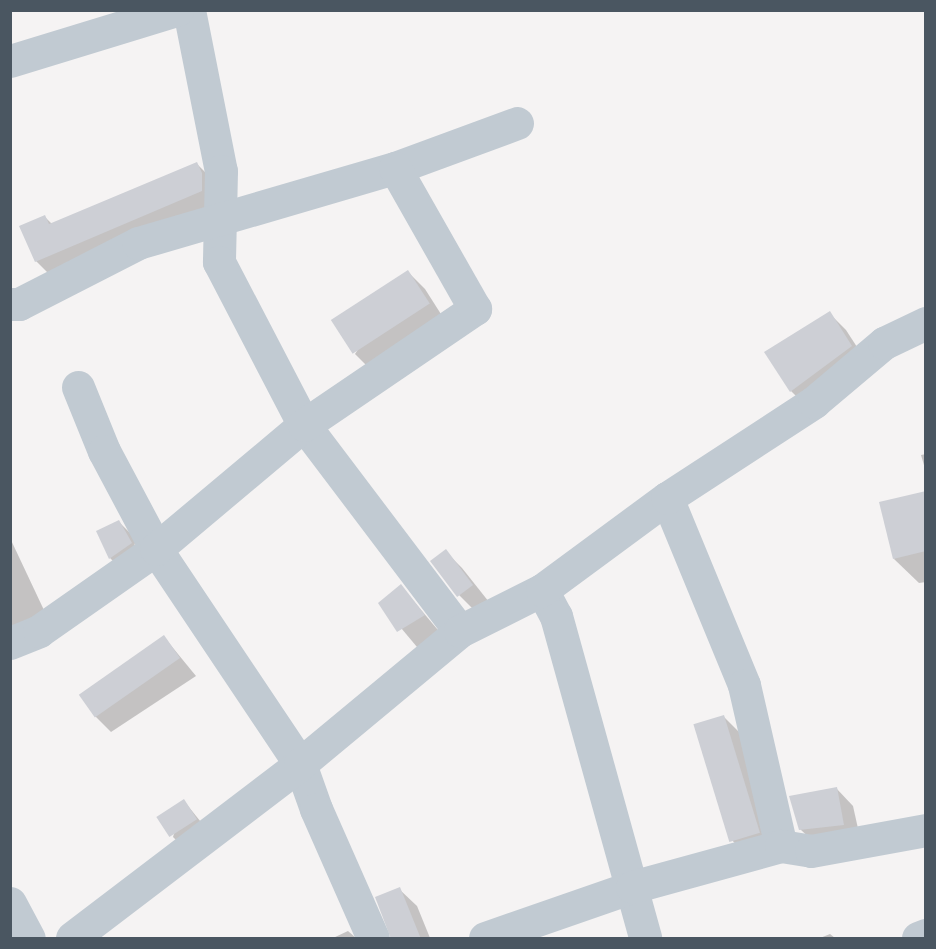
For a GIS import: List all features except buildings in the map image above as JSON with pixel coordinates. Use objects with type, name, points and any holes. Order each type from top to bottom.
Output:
[{"type":"street","points":[[10,61],[177,10]]},
{"type":"street","points":[[189,10],[221,171],[217,219],[219,262],[304,425],[460,631]]},
{"type":"street","points":[[10,304],[19,304],[138,243],[395,168],[517,123]]},
{"type":"street","points":[[10,643],[39,632],[156,549],[304,425],[475,309],[395,168]]},
{"type":"street","points":[[72,939],[300,764],[460,631],[542,590],[667,498],[814,402],[884,343],[926,322]]},
{"type":"street","points":[[78,387],[104,451],[156,549],[300,764],[315,809],[373,939]]},
{"type":"street","points":[[667,498],[744,685],[781,846]]},
{"type":"street","points":[[542,590],[556,616],[633,887],[645,939]]},
{"type":"street","points":[[485,939],[633,887],[781,846],[811,851],[926,830]]},
{"type":"street","points":[[10,903],[29,939]]},
{"type":"street","points":[[918,939],[926,935]]}]
